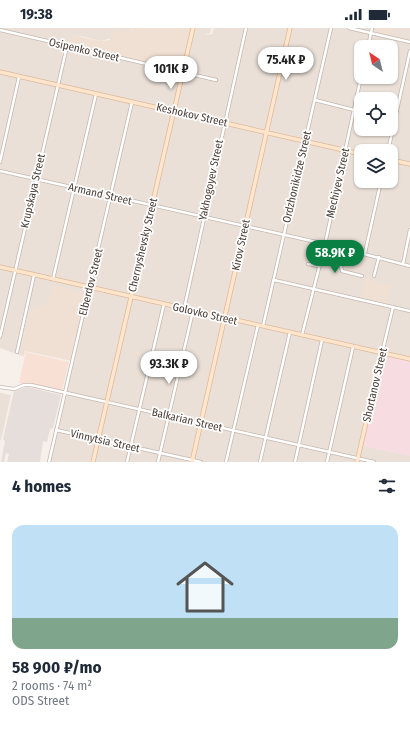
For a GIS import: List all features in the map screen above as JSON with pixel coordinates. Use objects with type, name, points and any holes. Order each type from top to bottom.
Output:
[{"type":"street","name":"Chernyshevsky Street","points":[[93,462],[193,28]]},
{"type":"street","name":"Yakhogoyev Street","points":[[184,309],[203,217],[246,28]]},
{"type":"street","name":"Kirov Street","points":[[192,461],[290,28]]},
{"type":"street","name":"Ordzhonikidze Street","points":[[263,326],[331,28]]},
{"type":"street","points":[[349,28],[410,42]]},
{"type":"street","points":[[370,40],[372,28]]},
{"type":"street","name":"Osipenko Street","points":[[0,30],[216,80]]},
{"type":"street","name":"Krupskaya Street","points":[[0,337],[67,46]]},
{"type":"street","points":[[390,144],[410,51]]},
{"type":"street","name":"Keshokov Street","points":[[0,72],[354,152]]},
{"type":"street","points":[[0,162],[19,77]]},
{"type":"street","points":[[53,279],[96,94]]},
{"type":"street","points":[[315,100],[354,110]]},
{"type":"street","name":"Elberdov Street","points":[[49,462],[132,102]]},
{"type":"street","name":"Mechiyev Street","points":[[302,335],[325,244],[354,110]]},
{"type":"street","points":[[398,161],[410,164]]},
{"type":"street","name":"Armand Street","points":[[0,171],[344,248],[410,266]]},
{"type":"street","points":[[365,253],[379,188]]},
{"type":"street","points":[[402,264],[410,230]]},
{"type":"street","points":[[344,248],[340,262],[342,271],[362,276]]},
{"type":"street","points":[[374,276],[379,257]]},
{"type":"street","points":[[308,264],[319,266]]},
{"type":"street","name":"Golovko Street","points":[[0,267],[382,354],[410,359]]},
{"type":"street","points":[[17,352],[34,275]]},
{"type":"street","points":[[274,280],[410,311]]},
{"type":"street","points":[[127,462],[164,304]]},
{"type":"street","name":"Shortanov Street","points":[[357,460],[394,308]]},
{"type":"street","points":[[158,462],[193,311]]},
{"type":"street","points":[[226,462],[258,325]]},
{"type":"street","points":[[260,462],[290,332]]},
{"type":"street","points":[[295,462],[322,340]]},
{"type":"street","points":[[327,462],[353,347]]},
{"type":"street","name":"Balkarian Street","points":[[0,387],[14,389],[27,385],[140,409],[329,452],[357,460],[374,462]]},
{"type":"street","name":"Vinnytsia Street","points":[[56,430],[201,462]]},
{"type":"shaded area","points":[[0,28],[132,28],[131,33],[100,41],[77,35],[133,61],[193,28],[211,28],[210,33],[204,35],[212,34],[214,28],[410,28],[410,359],[361,445],[410,456],[410,462],[49,462],[86,293],[49,302],[36,311],[30,310],[19,355],[0,348]]},
{"type":"shaded area","points":[[132,28],[193,28],[183,71],[67,46],[71,35],[100,41],[110,40],[111,29],[131,33]]},
{"type":"shaded area","points":[[375,28],[393,28],[391,36],[374,32]]},
{"type":"shaded area","points":[[365,279],[391,285],[387,303],[361,297]]},
{"type":"shaded area","points":[[53,285],[86,293],[72,361],[25,351],[24,356],[19,355],[30,309],[36,311],[38,306],[43,307],[44,301],[49,302]]},
{"type":"shaded area","points":[[26,352],[69,362],[62,390],[19,383]]},
{"type":"shaded area","points":[[382,353],[410,359],[410,456],[360,445]]},
{"type":"shaded area","points":[[27,387],[61,395],[53,428],[50,429],[47,442],[43,441],[40,462],[7,462],[9,454],[6,453],[4,462],[1,462],[5,441],[3,439],[14,391]]},
{"type":"shaded area","points":[[0,393],[11,395],[1,440],[0,440]]}]
